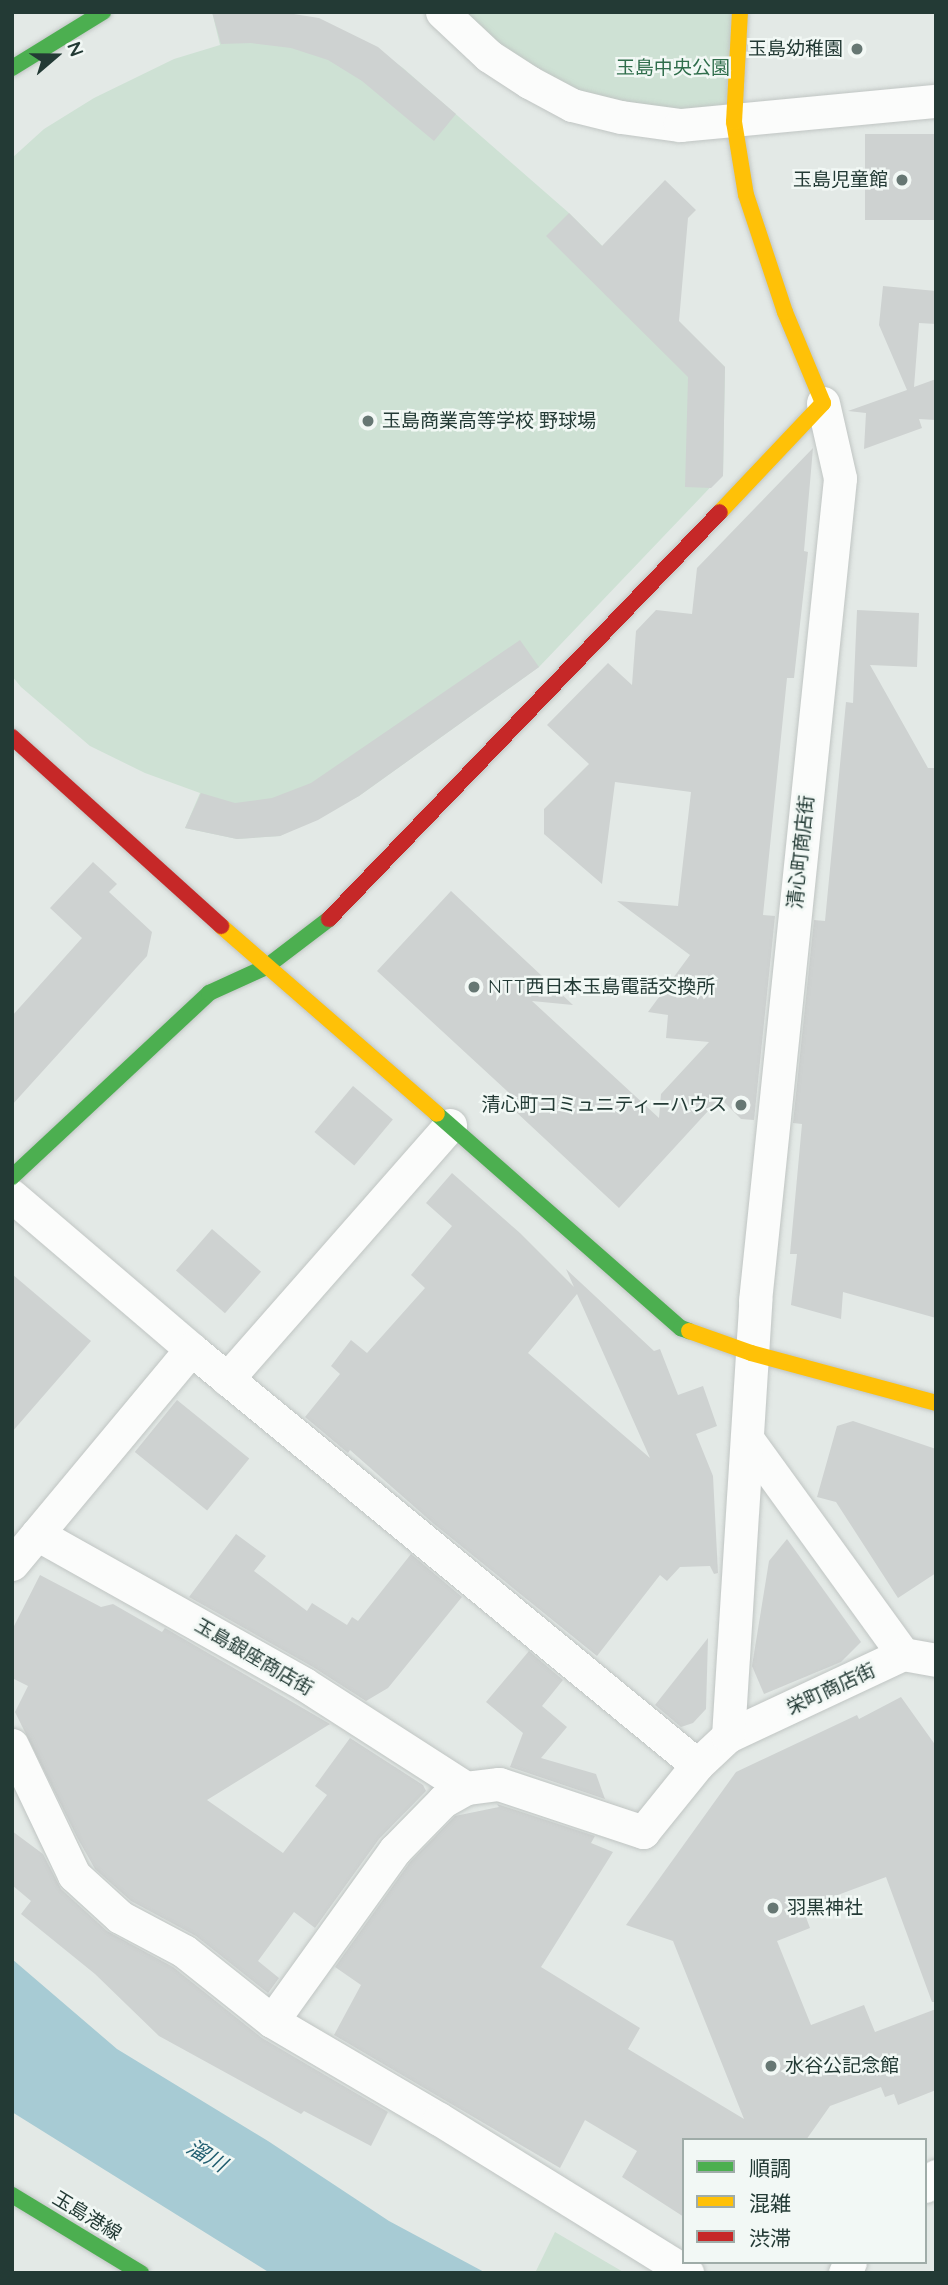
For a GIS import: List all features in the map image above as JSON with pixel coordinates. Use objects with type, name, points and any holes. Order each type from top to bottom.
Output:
[{"type":"street","points":[[12,68],[103,12]]},
{"type":"street","points":[[442,12],[489,56],[529,82],[572,105],[621,117],[680,125],[936,101]]},
{"type":"street","points":[[12,1177],[209,993],[266,967],[322,926],[402,846],[823,403],[785,312],[746,195],[734,122],[740,12]]},
{"type":"street","name":"清心町商店街","points":[[728,1737],[755,1301],[840,478],[823,403]]},
{"type":"street","points":[[12,737],[266,967],[681,1328],[751,1353],[936,1403]]},
{"type":"street","points":[[227,1379],[450,1125]]},
{"type":"street","points":[[12,1196],[227,1379],[697,1765],[643,1832],[499,1784],[466,1788],[443,1801],[395,1850],[272,2021]]},
{"type":"street","points":[[12,1564],[191,1349]]},
{"type":"street","points":[[748,1440],[903,1654],[936,1660]]},
{"type":"street","name":"玉島銀座商店街","points":[[37,1534],[304,1684],[466,1788]]},
{"type":"street","name":"栄町商店街","points":[[697,1765],[728,1737],[903,1654]]},
{"type":"street","points":[[12,1745],[74,1875],[120,1917],[184,1951],[272,2021],[439,2119],[687,2273]]},
{"type":"street","name":"玉島港線","points":[[12,2195],[141,2273]]},
{"type":"green space","name":"玉島商業高等学校 野球場","points":[[212,12],[281,12],[365,41],[403,68],[569,213],[725,367],[723,474],[539,667],[359,796],[280,836],[237,839],[185,828],[200,793],[145,773],[90,746],[21,687],[12,676],[12,158],[44,129],[94,98],[174,59],[220,45]]},
{"type":"green space","name":"玉島中央公園","points":[[442,12],[740,12],[734,122],[621,117]]},
{"type":"green space","points":[[555,2232],[625,2273],[535,2273]]},
{"type":"water","name":"溜川","points":[[12,1959],[117,2049],[268,2141],[389,2221],[486,2273],[270,2273],[12,2112]]},
{"type":"building","points":[[212,12],[281,12],[319,18],[378,47],[456,114],[434,141],[362,81],[328,60],[291,48],[251,43],[221,44]]},
{"type":"building","name":"玉島児童館","points":[[865,134],[936,134],[936,220],[865,220]]},
{"type":"building","points":[[665,180],[696,210],[688,218],[679,321],[725,367],[723,476],[711,488],[685,487],[688,377],[546,236],[569,213],[602,246]]},
{"type":"building","points":[[883,286],[936,291],[936,324],[919,323],[914,387],[936,379],[936,420],[919,419],[922,428],[864,449],[866,413],[848,411],[907,390],[879,325]]},
{"type":"building","points":[[813,448],[804,551],[808,552],[794,678],[787,678],[763,915],[775,916],[754,1120],[741,1119],[720,1098],[619,1208],[515,1111],[521,1104],[377,971],[451,891],[573,1005],[532,1001],[659,1118],[661,1094],[709,1042],[666,1038],[668,1015],[648,1012],[690,955],[617,901],[678,906],[691,792],[615,782],[602,884],[544,834],[544,809],[589,764],[547,725],[608,663],[632,685],[636,631],[656,610],[692,614],[697,568]]},
{"type":"building","points":[[857,610],[919,613],[917,667],[870,665],[928,768],[936,768],[936,1318],[843,1292],[841,1319],[791,1305],[797,1254],[790,1254],[802,1124],[793,1123],[814,920],[825,921],[846,702],[853,703]]},
{"type":"building","points":[[520,640],[539,667],[359,796],[318,820],[280,836],[237,839],[185,828],[201,793],[235,803],[272,798],[311,783]]},
{"type":"building","points":[[93,862],[117,884],[109,892],[152,932],[147,956],[12,1105],[12,1016],[82,938],[50,908]]},
{"type":"building","points":[[353,1086],[393,1119],[354,1165],[314,1132]]},
{"type":"building","points":[[452,1173],[520,1233],[574,1287],[566,1269],[654,1351],[660,1349],[678,1395],[703,1386],[717,1426],[696,1434],[713,1476],[718,1573],[714,1574],[710,1566],[680,1567],[667,1581],[660,1575],[597,1656],[434,1524],[350,1450],[348,1453],[305,1417],[340,1374],[331,1366],[351,1340],[367,1353],[425,1288],[411,1275],[452,1226],[426,1203]],"holes":[[[577,1294],[650,1458],[528,1353]]]},
{"type":"building","points":[[212,1229],[261,1272],[225,1313],[176,1271]]},
{"type":"building","points":[[12,1274],[91,1341],[12,1432]]},
{"type":"building","points":[[177,1400],[249,1459],[207,1511],[135,1452]]},
{"type":"building","points":[[853,1421],[936,1449],[936,1573],[898,1598],[836,1502],[817,1497],[837,1426]]},
{"type":"building","points":[[236,1534],[266,1556],[254,1571],[307,1611],[312,1603],[347,1625],[352,1617],[358,1621],[411,1554],[462,1597],[388,1688],[366,1701],[313,1667],[189,1597]]},
{"type":"building","points":[[787,1539],[861,1642],[841,1662],[764,1694],[752,1666],[769,1561]]},
{"type":"building","points":[[40,1575],[101,1607],[113,1604],[162,1632],[165,1628],[330,1724],[207,1800],[283,1853],[327,1795],[315,1786],[350,1738],[423,1785],[426,1791],[379,1839],[315,1928],[294,1912],[258,1961],[279,1978],[268,1993],[196,1936],[131,1901],[95,1869],[78,1839],[15,1712],[28,1686],[12,1678],[12,1630]]},
{"type":"building","points":[[708,1638],[706,1709],[693,1723],[681,1727],[655,1705]]},
{"type":"building","points":[[529,1651],[563,1680],[542,1706],[567,1727],[541,1758],[596,1774],[605,1799],[510,1767],[523,1733],[486,1702]]},
{"type":"building","points":[[901,1697],[936,1746],[936,2002],[932,2002],[886,1877],[819,1902],[820,1906],[804,1912],[810,1928],[777,1941],[811,2025],[864,2005],[875,2032],[936,2009],[936,2090],[898,2105],[894,2094],[885,2097],[881,2087],[830,2106],[807,2138],[682,2138],[682,2216],[622,2177],[637,2151],[585,2120],[560,2168],[334,2035],[361,1985],[335,1967],[410,1862],[455,1816],[499,1807],[497,1804],[595,1836],[591,1843],[613,1852],[541,1967],[640,2028],[628,2049],[744,2119],[673,1941],[626,1925],[736,1772],[857,1715],[859,1719]]},
{"type":"building","points":[[12,1831],[43,1854],[61,1889],[107,1931],[173,1967],[262,2038],[388,2112],[371,2146],[304,2111],[301,2114],[159,2036],[95,1974],[21,1914],[31,1901],[12,1885]]},
{"type":"traffic: fast","points":[[12,68],[103,12]]},
{"type":"traffic: fast","points":[[12,1177],[209,993],[266,967],[329,919]]},
{"type":"traffic: fast","points":[[437,1114],[681,1328],[689,1331]]},
{"type":"traffic: fast","points":[[12,2195],[141,2273]]},
{"type":"traffic: slow","points":[[720,512],[823,403],[785,312],[746,195],[734,122],[740,12]]},
{"type":"traffic: slow","points":[[221,926],[437,1114]]},
{"type":"traffic: slow","points":[[689,1331],[751,1353],[936,1403]]},
{"type":"traffic: jam","points":[[329,919],[720,512]]},
{"type":"traffic: jam","points":[[12,737],[221,926]]},
{"type":"place","name":"玉島幼稚園","points":[[857,49]]},
{"type":"place","name":"玉島児童館","points":[[902,180]]},
{"type":"place","name":"玉島商業高等学校 野球場","points":[[368,421]]},
{"type":"place","name":"NTT西日本玉島電話交換所","points":[[474,987]]},
{"type":"place","name":"清心町コミュニティーハウス","points":[[741,1105]]},
{"type":"place","name":"羽黒神社","points":[[773,1908]]},
{"type":"place","name":"水谷公記念館","points":[[771,2066]]}]
